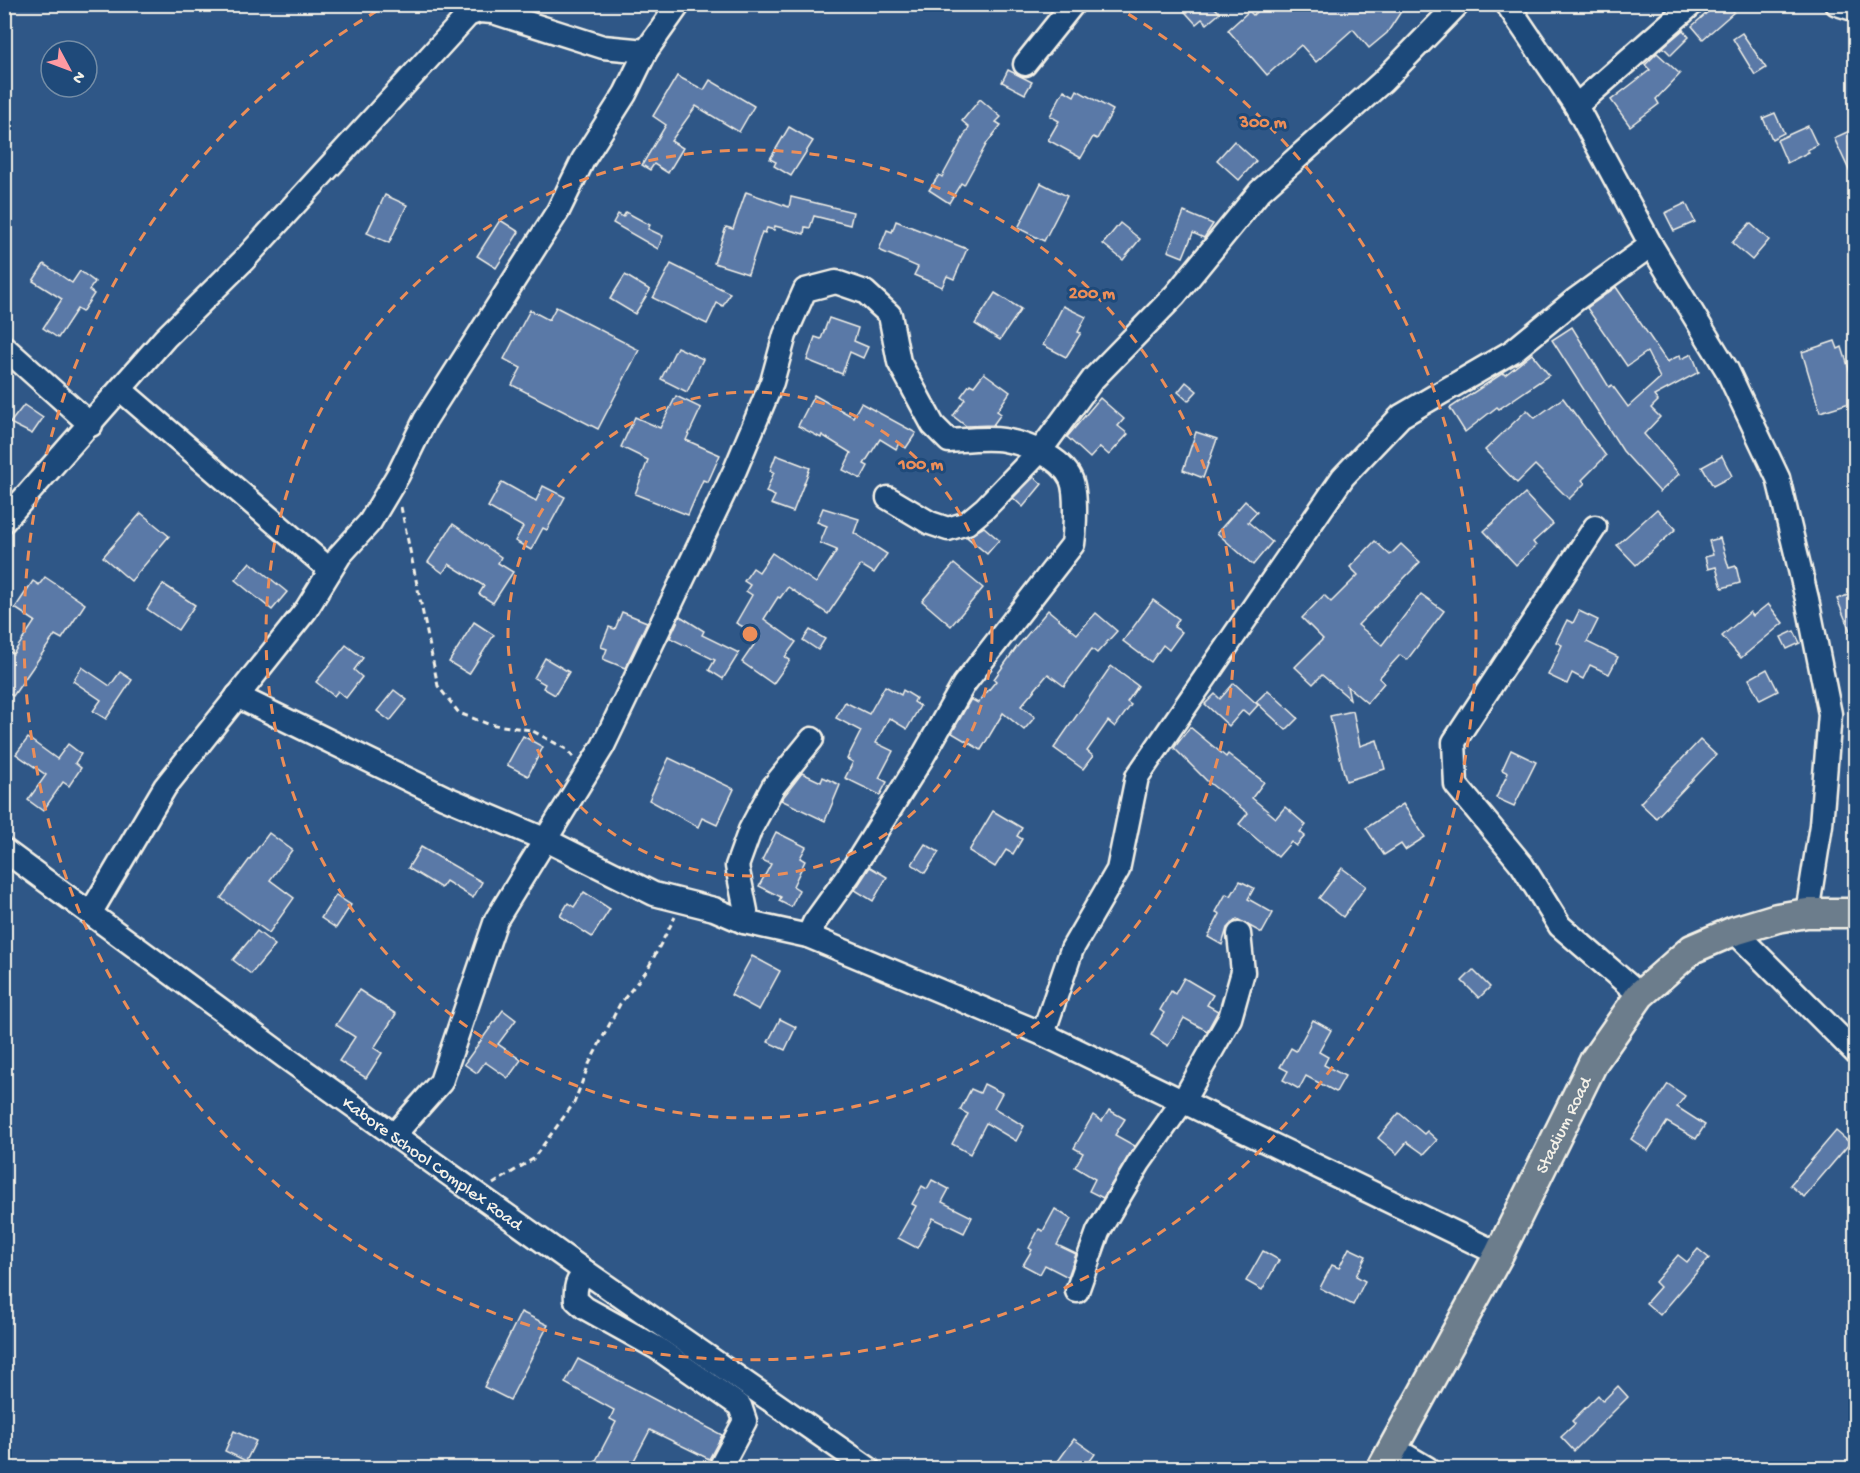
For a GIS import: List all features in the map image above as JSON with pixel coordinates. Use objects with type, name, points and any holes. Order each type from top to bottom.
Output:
[{"type":"main road","name":"Stadium Road","points":[[1387,1458],[1423,1388],[1499,1254],[1594,1061],[1640,995],[1692,949],[1734,931],[1777,918],[1807,913],[1856,913]]},
{"type":"street","points":[[91,912],[165,787],[306,610],[329,569],[370,522],[398,476],[425,420],[558,212],[583,160],[625,94],[646,51],[679,4]]},
{"type":"street","points":[[1025,64],[1073,4]]},
{"type":"street","points":[[888,498],[930,523],[948,529],[967,523],[985,508],[1040,451],[1093,379],[1175,295],[1260,191],[1382,82],[1458,4]]},
{"type":"street","points":[[1507,4],[1576,106],[1651,245],[1727,370],[1778,478],[1807,599],[1830,714],[1821,825],[1807,913]]},
{"type":"street","points":[[1576,106],[1692,4]]},
{"type":"street","points":[[1837,4],[1856,10]]},
{"type":"street","points":[[4,521],[91,425],[165,338],[243,261],[468,15],[479,11],[493,12],[603,47],[646,51]]},
{"type":"street","points":[[1043,1034],[1072,949],[1118,870],[1137,777],[1343,477],[1401,417],[1513,351],[1575,300],[1651,245]]},
{"type":"street","points":[[394,1135],[441,1082],[496,920],[603,746],[735,470],[772,382],[785,335],[805,290],[836,282],[865,292],[890,315],[899,362],[933,425],[949,441],[1003,440],[1040,451],[1072,479],[1075,527],[1073,544],[964,684],[922,758],[808,936]]},
{"type":"street","points":[[4,347],[91,425]]},
{"type":"street","points":[[121,390],[329,569]]},
{"type":"street","points":[[1595,527],[1454,742],[1456,785],[1522,865],[1560,926],[1640,995]]},
{"type":"street","points":[[237,696],[444,797],[544,839],[654,894],[714,909],[744,922],[808,936],[1043,1034],[1499,1254]]},
{"type":"street","points":[[744,922],[746,911],[737,866],[750,830],[773,787],[812,739]]},
{"type":"street","name":"Kabore School Complex Road","points":[[4,850],[476,1194],[868,1468]]},
{"type":"street","points":[[1734,931],[1856,1053]]},
{"type":"street","points":[[1077,1291],[1098,1232],[1139,1163],[1183,1101],[1230,1017],[1243,972],[1239,934]]},
{"type":"street","points":[[586,1272],[578,1280],[575,1290],[576,1300],[585,1308],[657,1348],[740,1406],[745,1421],[720,1468]]},
{"type":"street","points":[[1387,1458],[1427,1468]]},
{"type":"path","points":[[398,476],[424,624],[438,686],[459,713],[488,724],[531,730],[566,749],[588,771]]},
{"type":"path","points":[[476,1194],[533,1159],[574,1103],[589,1064],[620,1004],[646,970],[683,902]]},
{"type":"building","points":[[1178,4],[1219,4],[1215,8],[1220,13],[1207,24],[1202,19],[1196,24]]},
{"type":"building","points":[[1265,4],[1406,4],[1387,33],[1369,48],[1353,29],[1316,62],[1301,45],[1267,75],[1228,30],[1249,11],[1253,15]]},
{"type":"building","points":[[1717,4],[1727,4],[1734,12],[1703,39],[1692,26]]},
{"type":"building","points":[[1683,30],[1689,37],[1671,55],[1663,47]]},
{"type":"building","points":[[1742,33],[1766,68],[1755,75],[1733,39]]},
{"type":"building","points":[[1657,53],[1680,74],[1656,99],[1659,104],[1630,126],[1611,100],[1650,70],[1645,65]]},
{"type":"building","points":[[1008,70],[1032,82],[1025,94],[1002,82]]},
{"type":"building","points":[[677,76],[704,90],[710,80],[754,106],[739,132],[696,106],[671,141],[683,148],[668,173],[654,164],[650,170],[642,165],[666,125],[653,116]]},
{"type":"building","points":[[1064,90],[1074,96],[1077,90],[1113,110],[1097,139],[1093,137],[1081,158],[1048,140],[1059,121],[1050,116]]},
{"type":"building","points":[[980,99],[1001,117],[996,122],[1001,125],[987,143],[964,185],[961,183],[949,203],[929,190],[939,175],[942,177],[969,127],[962,121]]},
{"type":"building","points":[[1775,113],[1784,133],[1772,139],[1763,118]]},
{"type":"building","points":[[1808,126],[1817,145],[1807,150],[1809,152],[1787,163],[1777,140]]},
{"type":"building","points":[[789,127],[813,141],[791,176],[774,166],[776,162],[770,159]]},
{"type":"building","points":[[1856,128],[1856,185],[1834,138]]},
{"type":"building","points":[[1234,141],[1256,161],[1239,180],[1217,160]]},
{"type":"building","points":[[1041,183],[1067,196],[1044,241],[1018,228]]},
{"type":"building","points":[[746,192],[789,207],[791,197],[853,212],[850,225],[814,216],[810,228],[805,227],[804,234],[775,226],[774,230],[767,228],[765,233],[762,232],[748,274],[714,263],[726,227],[733,229]]},
{"type":"building","points":[[385,195],[407,205],[389,243],[367,233]]},
{"type":"building","points":[[1686,203],[1695,222],[1674,231],[1665,213]]},
{"type":"building","points":[[626,212],[650,225],[648,229],[663,236],[658,249],[613,223],[618,214],[623,217]]},
{"type":"building","points":[[1184,212],[1213,224],[1204,238],[1193,233],[1183,257],[1168,251]]},
{"type":"building","points":[[500,220],[519,232],[496,268],[477,256]]},
{"type":"building","points":[[896,221],[967,249],[954,279],[947,276],[942,287],[914,275],[918,267],[879,250],[887,230],[892,232]]},
{"type":"building","points":[[1120,223],[1140,239],[1123,260],[1103,244]]},
{"type":"building","points":[[1750,223],[1769,240],[1752,260],[1732,243]]},
{"type":"building","points":[[44,264],[72,283],[80,271],[95,282],[89,290],[94,294],[82,312],[77,309],[58,338],[43,328],[62,299],[33,281]]},
{"type":"building","points":[[671,264],[730,293],[723,306],[717,303],[707,324],[653,298]]},
{"type":"building","points":[[625,275],[650,290],[635,314],[610,299]]},
{"type":"building","points":[[1616,287],[1667,362],[1680,355],[1681,359],[1692,354],[1699,372],[1654,396],[1658,401],[1651,408],[1660,417],[1644,434],[1679,474],[1660,492],[1623,451],[1552,340],[1572,327],[1609,387],[1612,385],[1628,407],[1660,378],[1647,352],[1627,366],[1587,308]]},
{"type":"building","points":[[995,293],[1021,309],[1000,340],[975,324]]},
{"type":"building","points":[[1063,306],[1086,317],[1078,332],[1081,333],[1066,357],[1043,345]]},
{"type":"building","points":[[556,307],[639,350],[598,429],[512,385],[521,368],[504,359],[530,310],[549,320]]},
{"type":"building","points":[[829,318],[858,328],[854,341],[868,347],[863,358],[850,352],[842,374],[807,360],[815,337],[821,339]]},
{"type":"building","points":[[1835,341],[1838,349],[1842,347],[1856,391],[1856,401],[1820,412],[1802,352]]},
{"type":"building","points":[[677,347],[703,359],[687,392],[661,379]]},
{"type":"building","points":[[1532,354],[1549,375],[1499,409],[1497,407],[1465,432],[1450,408],[1503,373],[1505,375]]},
{"type":"building","points":[[984,373],[1010,392],[997,411],[1001,414],[993,425],[966,426],[953,416],[965,399],[961,396],[970,384],[974,386]]},
{"type":"building","points":[[1186,382],[1197,391],[1188,401],[1178,392]]},
{"type":"building","points":[[814,395],[853,417],[861,403],[916,433],[906,448],[899,443],[896,449],[880,439],[864,464],[868,466],[861,479],[843,470],[851,453],[822,435],[821,438],[798,426]]},
{"type":"building","points":[[676,396],[701,408],[686,440],[720,455],[708,482],[703,480],[688,515],[635,494],[648,460],[621,447],[635,417],[660,428]]},
{"type":"building","points":[[1100,398],[1124,419],[1118,426],[1128,434],[1109,455],[1100,447],[1090,458],[1067,437]]},
{"type":"building","points":[[1563,398],[1606,456],[1582,480],[1585,483],[1569,499],[1535,465],[1517,483],[1485,450],[1527,410],[1535,418]]},
{"type":"building","points":[[24,405],[43,418],[32,434],[10,423]]},
{"type":"building","points":[[1196,432],[1217,439],[1203,478],[1183,470]]},
{"type":"building","points":[[776,455],[810,468],[793,512],[771,504],[775,496],[766,492],[774,472],[770,471]]},
{"type":"building","points":[[1722,456],[1732,476],[1713,486],[1702,467]]},
{"type":"building","points":[[1034,477],[1042,484],[1023,507],[1013,498]]},
{"type":"building","points":[[502,482],[536,501],[543,486],[565,497],[547,530],[543,528],[531,550],[515,541],[523,527],[488,507]]},
{"type":"building","points":[[1525,494],[1553,524],[1533,542],[1536,546],[1516,565],[1484,531]]},
{"type":"building","points":[[1245,501],[1257,512],[1248,522],[1272,542],[1253,565],[1217,533]]},
{"type":"building","points":[[823,508],[859,519],[854,533],[887,554],[874,573],[861,565],[828,614],[788,587],[780,598],[778,597],[764,619],[796,642],[785,657],[790,660],[773,684],[742,662],[760,636],[736,623],[752,595],[746,591],[750,585],[744,581],[753,568],[759,572],[772,553],[816,583],[837,550],[820,543],[827,526],[817,522]]},
{"type":"building","points":[[1657,509],[1676,529],[1636,565],[1617,545]]},
{"type":"building","points":[[141,513],[169,536],[131,581],[103,557]]},
{"type":"building","points":[[453,524],[501,557],[498,563],[513,572],[493,603],[479,594],[484,586],[449,564],[443,573],[428,562]]},
{"type":"building","points":[[984,527],[999,540],[987,554],[967,537]]},
{"type":"building","points":[[1720,538],[1729,568],[1736,566],[1740,583],[1722,588],[1716,567],[1708,569],[1705,557],[1713,555],[1709,541]]},
{"type":"building","points":[[1375,541],[1390,555],[1401,544],[1420,562],[1358,625],[1382,645],[1421,594],[1444,611],[1407,660],[1400,655],[1379,678],[1384,683],[1367,703],[1347,686],[1350,699],[1322,675],[1313,684],[1295,667],[1323,639],[1302,618],[1324,595],[1331,602],[1358,575],[1350,567]]},
{"type":"building","points":[[250,562],[287,592],[272,610],[235,580]]},
{"type":"building","points":[[954,564],[983,588],[951,626],[922,601]]},
{"type":"building","points":[[45,577],[85,604],[62,639],[55,635],[13,696],[4,690],[4,648],[13,654],[35,621],[15,608],[33,581],[39,585]]},
{"type":"building","points":[[163,584],[195,605],[178,630],[147,609]]},
{"type":"building","points":[[1856,592],[1856,643],[1855,643],[1837,599]]},
{"type":"building","points":[[1153,600],[1179,619],[1174,627],[1182,632],[1169,650],[1163,645],[1151,662],[1123,641]]},
{"type":"building","points":[[1768,604],[1783,623],[1741,658],[1722,636],[1750,612],[1753,616]]},
{"type":"building","points":[[1048,610],[1077,634],[1096,613],[1117,631],[1097,653],[1092,649],[1064,686],[1048,674],[1021,706],[1035,717],[1024,730],[1003,713],[981,750],[952,733],[971,699],[978,703],[996,681],[994,679],[1016,648]]},
{"type":"building","points":[[1579,611],[1598,620],[1587,642],[1618,657],[1609,674],[1590,665],[1583,679],[1572,673],[1567,684],[1548,675],[1562,645],[1556,642],[1567,620],[1573,623]]},
{"type":"building","points":[[622,612],[647,622],[625,668],[603,659],[607,649],[601,647],[609,627],[615,629]]},
{"type":"building","points":[[680,616],[704,631],[702,635],[739,653],[723,679],[709,670],[715,660],[670,638]]},
{"type":"building","points":[[474,622],[494,635],[469,674],[449,662]]},
{"type":"building","points":[[810,630],[825,639],[818,650],[803,640]]},
{"type":"building","points":[[1794,631],[1800,643],[1787,649],[1781,637]]},
{"type":"building","points":[[346,645],[363,658],[354,670],[362,677],[346,698],[338,691],[334,696],[316,682]]},
{"type":"building","points":[[545,658],[569,672],[555,695],[543,688],[545,684],[534,678]]},
{"type":"building","points":[[1111,666],[1138,686],[1127,702],[1131,705],[1115,727],[1108,721],[1087,751],[1093,756],[1083,769],[1054,748]]},
{"type":"building","points":[[82,667],[110,686],[120,672],[132,680],[106,719],[93,711],[101,700],[73,681]]},
{"type":"building","points":[[1767,669],[1778,691],[1760,700],[1749,679]]},
{"type":"building","points":[[1234,683],[1258,705],[1249,715],[1243,710],[1229,726],[1205,704],[1215,694],[1220,699]]},
{"type":"building","points":[[885,686],[901,695],[903,690],[916,698],[914,702],[920,706],[907,729],[889,718],[876,743],[893,751],[879,778],[887,782],[880,795],[845,778],[853,762],[847,759],[861,731],[836,718],[845,702],[869,714]]},
{"type":"building","points":[[394,690],[407,700],[390,721],[377,711]]},
{"type":"building","points":[[1268,690],[1298,718],[1286,730],[1256,702]]},
{"type":"building","points":[[1353,711],[1360,746],[1377,740],[1385,769],[1346,781],[1330,716]]},
{"type":"building","points":[[1190,727],[1226,757],[1228,754],[1264,782],[1252,798],[1276,818],[1285,807],[1306,825],[1300,832],[1305,836],[1296,846],[1291,842],[1278,857],[1239,824],[1248,813],[1207,781],[1174,748]]},
{"type":"building","points":[[523,736],[543,747],[528,776],[507,765]]},
{"type":"building","points":[[28,738],[57,759],[68,744],[81,754],[75,763],[81,768],[69,786],[63,782],[43,811],[28,800],[46,775],[16,754]]},
{"type":"building","points":[[1700,740],[1716,755],[1656,818],[1640,803]]},
{"type":"building","points":[[1511,750],[1536,762],[1514,806],[1496,798],[1508,773],[1502,770]]},
{"type":"building","points":[[669,758],[734,789],[717,825],[702,818],[698,827],[649,800]]},
{"type":"building","points":[[802,773],[821,782],[823,777],[840,785],[825,821],[781,800]]},
{"type":"building","points":[[1403,804],[1425,837],[1405,850],[1401,844],[1384,855],[1366,828]]},
{"type":"building","points":[[993,811],[1022,828],[1017,836],[1022,839],[1013,854],[1006,850],[995,867],[969,851]]},
{"type":"building","points":[[776,832],[806,847],[800,858],[805,861],[793,886],[799,890],[791,907],[779,901],[781,897],[759,886],[771,864],[762,860]]},
{"type":"building","points":[[269,833],[292,850],[270,880],[294,898],[269,933],[221,898]]},
{"type":"building","points":[[925,844],[939,852],[925,873],[912,864]]},
{"type":"building","points":[[421,847],[482,882],[473,898],[446,881],[441,888],[408,868]]},
{"type":"building","points":[[870,867],[887,877],[873,901],[855,890]]},
{"type":"building","points":[[1342,868],[1366,886],[1343,917],[1319,898]]},
{"type":"building","points":[[1240,881],[1254,888],[1248,899],[1273,913],[1262,933],[1237,919],[1227,928],[1222,945],[1208,937],[1220,914],[1216,912],[1226,894],[1231,896]]},
{"type":"building","points":[[584,892],[610,909],[592,937],[560,916],[568,903],[574,907]]},
{"type":"building","points":[[336,895],[351,905],[336,928],[321,918]]},
{"type":"building","points":[[257,931],[275,945],[251,974],[233,960]]},
{"type":"building","points":[[752,956],[780,971],[759,1010],[731,995]]},
{"type":"building","points":[[1473,970],[1490,987],[1479,998],[1462,981]]},
{"type":"building","points":[[1184,978],[1213,995],[1207,1005],[1218,1011],[1207,1031],[1184,1018],[1168,1046],[1151,1035],[1164,1013],[1160,1010],[1171,991],[1175,994]]},
{"type":"building","points":[[359,990],[396,1014],[374,1048],[382,1053],[366,1078],[339,1061],[355,1037],[336,1025]]},
{"type":"building","points":[[503,1010],[516,1020],[498,1044],[521,1060],[508,1078],[485,1062],[477,1073],[464,1064]]},
{"type":"building","points":[[780,1019],[796,1027],[785,1050],[768,1042]]},
{"type":"building","points":[[1313,1020],[1331,1030],[1319,1052],[1328,1057],[1324,1065],[1345,1076],[1336,1092],[1306,1076],[1299,1089],[1283,1080],[1288,1071],[1280,1067],[1291,1048],[1296,1051]]},
{"type":"building","points":[[984,1084],[1002,1093],[994,1108],[1024,1126],[1016,1141],[986,1123],[970,1154],[952,1144],[968,1114],[960,1110],[971,1089],[980,1093]]},
{"type":"building","points":[[1668,1084],[1685,1096],[1677,1107],[1705,1125],[1696,1139],[1667,1122],[1648,1151],[1631,1139]]},
{"type":"building","points":[[1109,1110],[1125,1119],[1115,1135],[1135,1146],[1103,1198],[1089,1191],[1095,1179],[1075,1167],[1083,1153],[1074,1148],[1093,1115],[1102,1121]]},
{"type":"building","points":[[1399,1113],[1424,1134],[1427,1131],[1437,1140],[1424,1154],[1407,1142],[1397,1154],[1378,1138]]},
{"type":"building","points":[[1836,1131],[1850,1143],[1804,1197],[1790,1185]]},
{"type":"building","points":[[932,1180],[949,1189],[942,1202],[972,1217],[964,1233],[933,1218],[917,1248],[898,1238],[916,1206],[912,1204],[922,1186],[927,1189]]},
{"type":"building","points":[[1055,1209],[1071,1219],[1057,1245],[1076,1254],[1068,1277],[1045,1265],[1040,1274],[1023,1265],[1032,1250],[1029,1248],[1039,1229],[1043,1231]]},
{"type":"building","points":[[1349,1248],[1366,1256],[1356,1276],[1365,1281],[1353,1305],[1320,1288],[1332,1265],[1339,1268]]},
{"type":"building","points":[[1698,1249],[1709,1258],[1660,1315],[1646,1303],[1660,1287],[1655,1282],[1678,1255],[1687,1262]]},
{"type":"building","points":[[1263,1251],[1279,1260],[1262,1290],[1246,1281]]},
{"type":"building","points":[[521,1312],[548,1325],[510,1400],[484,1387]]},
{"type":"building","points":[[578,1359],[722,1435],[709,1459],[650,1430],[630,1468],[592,1468],[616,1422],[610,1419],[614,1410],[565,1383]]},
{"type":"building","points":[[1618,1386],[1628,1397],[1574,1451],[1561,1437],[1575,1424],[1572,1421],[1598,1395],[1603,1401]]},
{"type":"building","points":[[234,1431],[256,1441],[246,1461],[225,1451]]},
{"type":"building","points":[[1074,1439],[1095,1454],[1085,1468],[1053,1468]]}]
